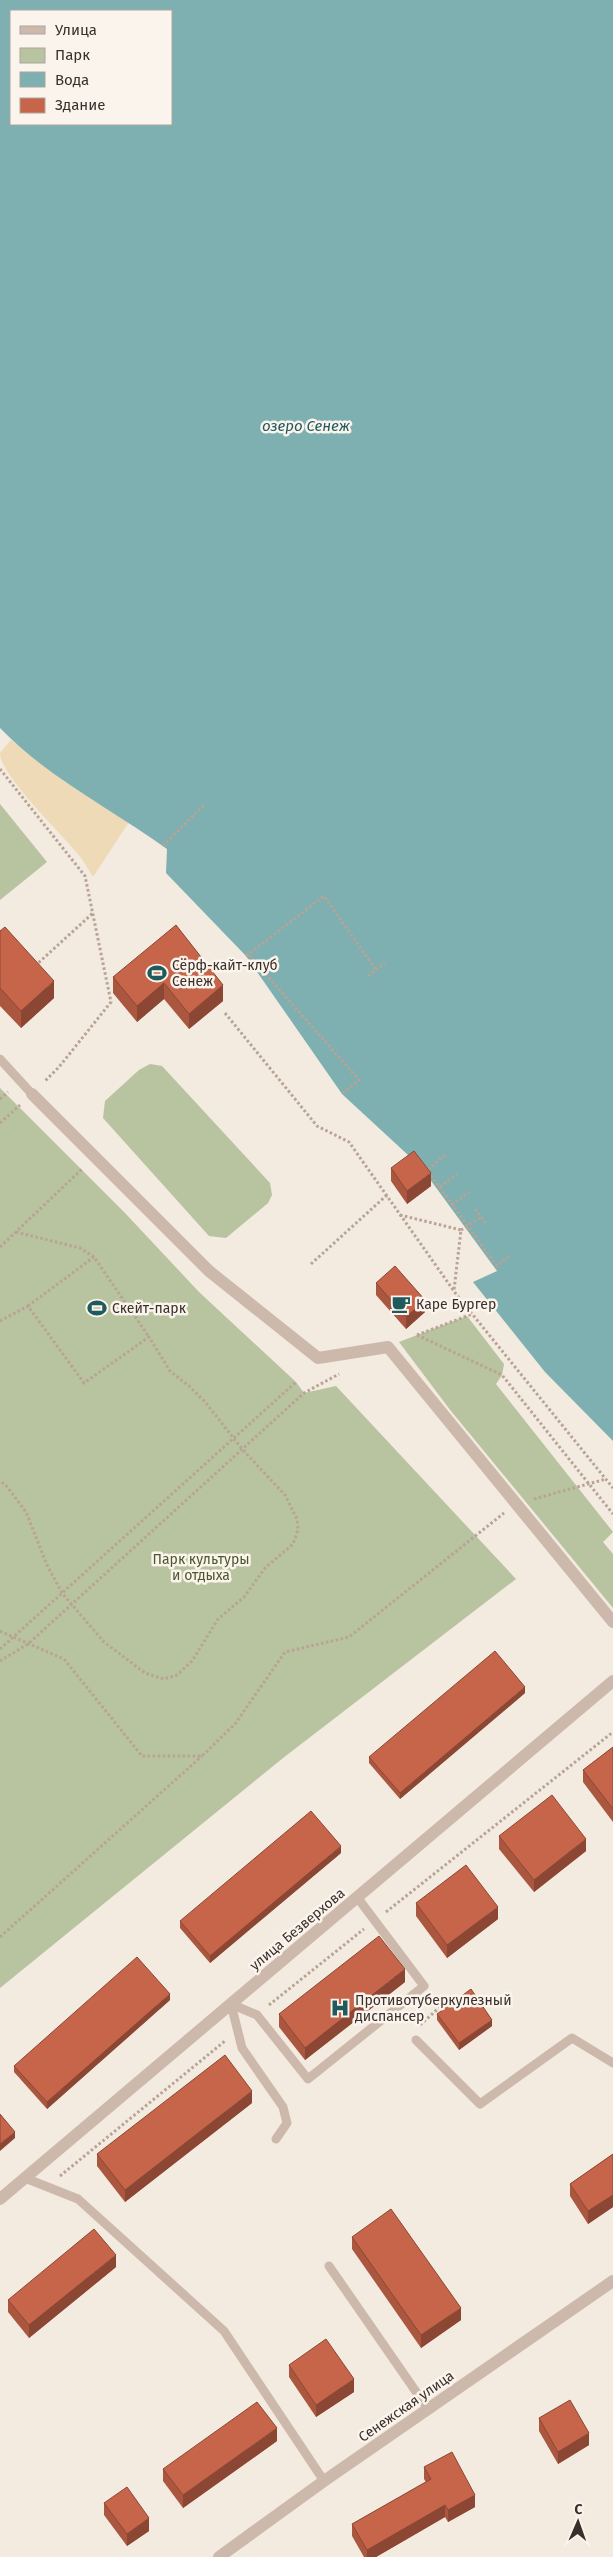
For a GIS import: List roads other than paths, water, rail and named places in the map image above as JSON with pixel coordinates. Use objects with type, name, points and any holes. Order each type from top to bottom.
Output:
[{"type":"street","points":[[32,1094],[209,1271],[318,1358],[388,1347],[613,1622]]},
{"type":"street","name":"улица Безверхова","points":[[0,2199],[613,1681]]},
{"type":"street","name":"Сенежская улица","points":[[219,2557],[324,2480],[613,2282]]},
{"type":"lane","points":[[0,1059],[32,1094]]},
{"type":"lane","points":[[231,2004],[257,2015],[308,2079],[424,1986],[357,1897]]},
{"type":"lane","points":[[231,2004],[236,2032],[242,2048],[284,2107],[287,2123],[276,2139]]},
{"type":"lane","points":[[416,2040],[480,2104],[572,2038],[613,2063]]},
{"type":"lane","points":[[25,2178],[78,2200],[224,2332],[324,2480]]},
{"type":"lane","points":[[329,2266],[428,2409]]},
{"type":"water","name":"озеро Сенеж","points":[[0,0],[613,0],[613,1441],[545,1372],[473,1282],[497,1271],[421,1167],[342,1094],[246,956],[166,873],[167,849],[59,778],[0,728]]},
{"type":"place","name":"Сёрф-кайт-клуб Сенеж","points":[[157,973]]},
{"type":"place","name":"Каре Бургер","points":[[401,1304]]},
{"type":"place","name":"Скейт-парк","points":[[97,1308]]},
{"type":"place","name":"Противотуберкулезный диспансер","points":[[340,2008]]},
{"type":"park label","name":"Парк культуры и отдыха","points":[[201,1568]]}]
